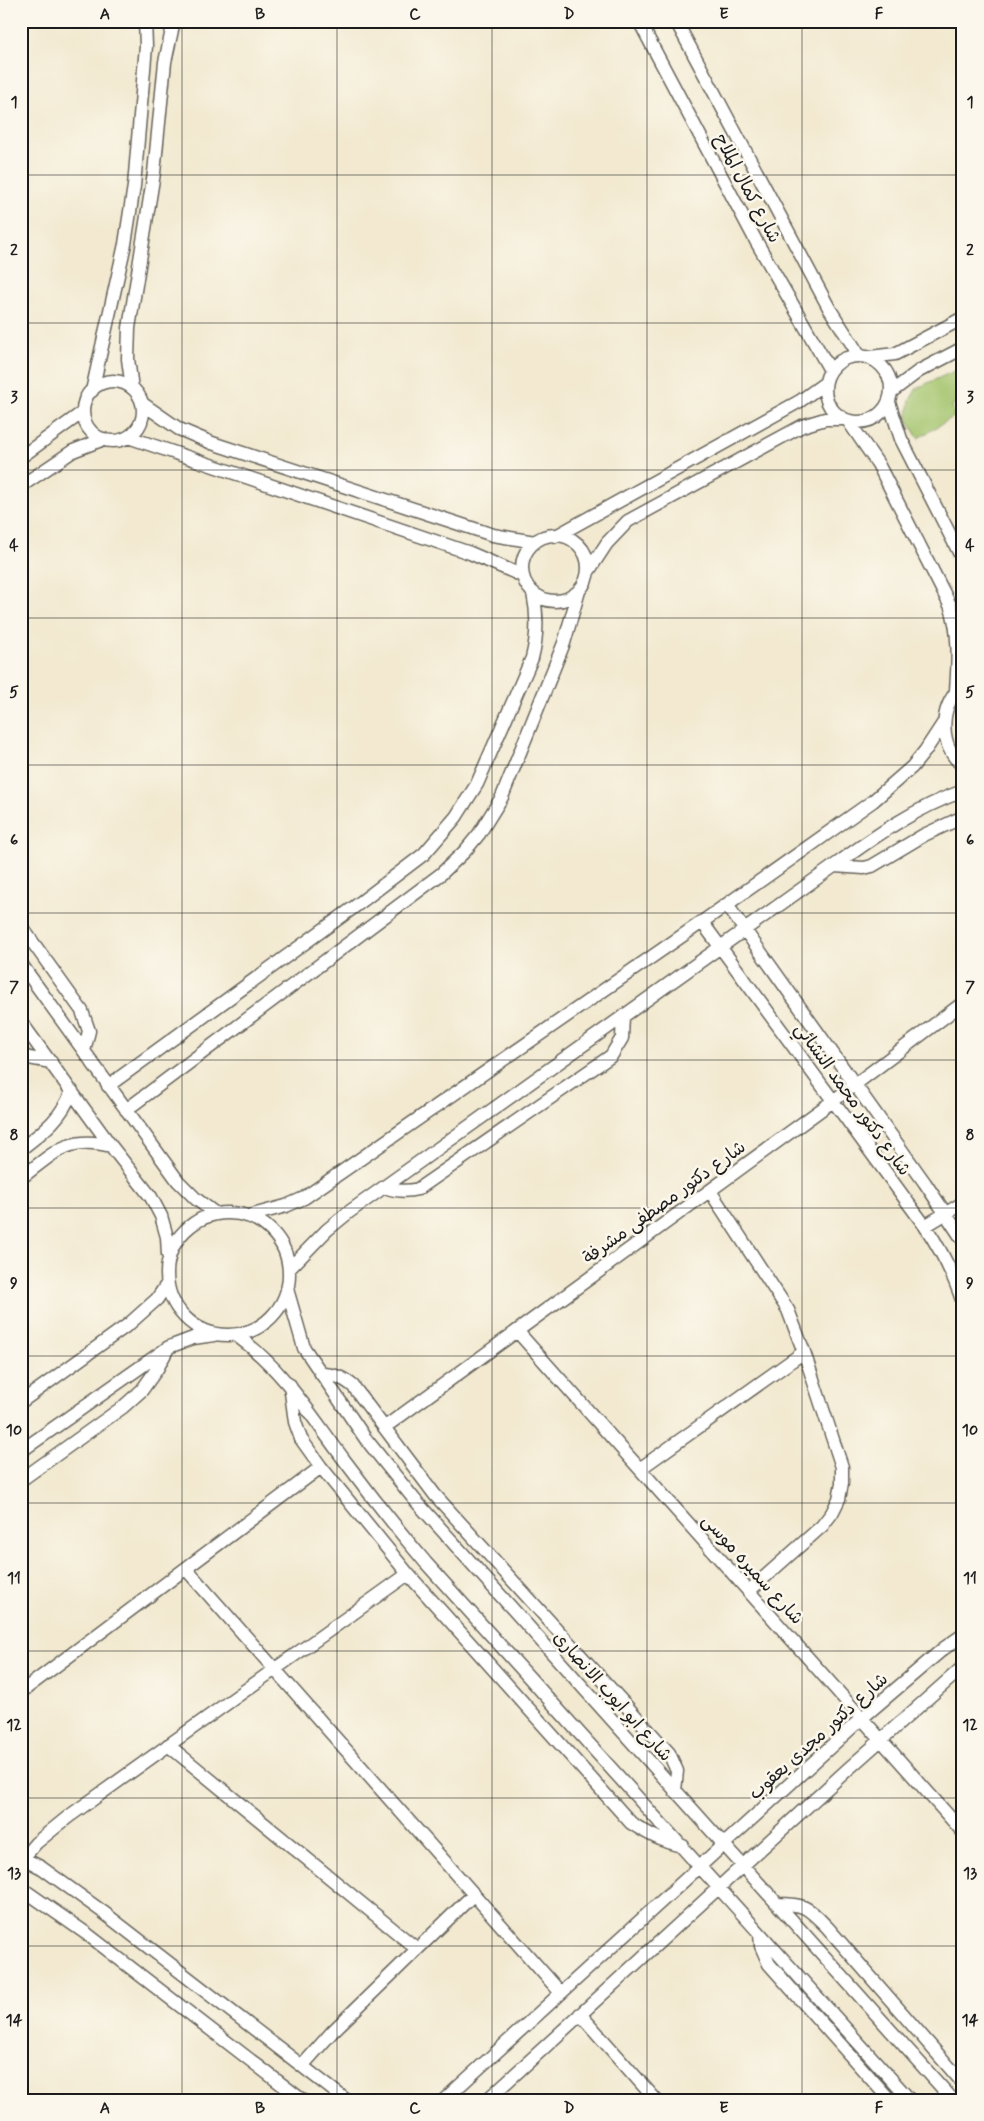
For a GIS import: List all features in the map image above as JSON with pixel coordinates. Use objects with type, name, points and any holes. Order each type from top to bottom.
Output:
[{"type":"street","points":[[92,390],[125,244],[134,186],[146,46],[145,21]]},
{"type":"street","points":[[174,21],[167,49],[154,174],[129,328],[128,359],[132,388],[143,404],[179,429],[212,443],[493,535],[535,542]]},
{"type":"street","name":"شارع كمال الملاح","points":[[639,21],[756,240],[830,370]]},
{"type":"street","name":"شارع كمال الملاح","points":[[676,21],[829,308],[864,356]]},
{"type":"street","points":[[963,318],[895,354],[848,357],[838,362],[830,370],[825,383],[826,400],[832,411],[846,420],[878,464],[955,618],[959,688],[946,711],[944,722],[945,736],[950,750],[963,766]]},
{"type":"street","points":[[126,1110],[441,874],[465,851],[479,834],[502,796],[564,643],[579,591],[588,572],[607,543],[628,521],[802,426],[825,419],[864,422],[874,418],[883,412],[890,397],[919,371],[963,348]]},
{"type":"street","points":[[864,356],[879,363],[887,371],[891,381],[890,397],[901,440],[963,560]]},
{"type":"street","points":[[104,439],[90,429],[83,412],[87,397],[99,385],[116,381],[132,388]]},
{"type":"street","points":[[556,536],[800,401],[825,383]]},
{"type":"street","points":[[21,486],[72,451],[104,439],[120,440],[128,437],[141,423],[143,404]]},
{"type":"street","points":[[21,457],[83,412]]},
{"type":"street","points":[[128,437],[470,553],[523,576]]},
{"type":"street","points":[[579,591],[571,597],[556,601],[541,598],[533,593],[523,576],[524,557],[535,542],[542,538],[556,536],[567,538],[576,543],[585,556],[588,572]]},
{"type":"street","points":[[108,1086],[353,908],[424,854],[444,833],[468,801],[477,784],[532,658],[538,637],[538,614],[533,593]]},
{"type":"street","points":[[249,1216],[286,1206],[304,1198],[702,922],[891,786],[926,752],[944,722]]},
{"type":"street","points":[[289,1268],[327,1230],[384,1187],[890,826],[915,811],[963,790]]},
{"type":"street","points":[[834,866],[864,868],[872,866],[924,835],[963,817]]},
{"type":"street","name":"شارع دكتور محمد النشائي","points":[[727,904],[946,1213],[963,1240]]},
{"type":"street","name":"شارع دكتور محمد النشائي","points":[[702,922],[925,1226],[940,1249],[963,1303]]},
{"type":"street","points":[[21,926],[82,1011],[89,1031],[84,1051]]},
{"type":"street","points":[[21,964],[178,1180],[196,1199],[216,1214]]},
{"type":"street","name":"شارع دكتور مصطفى مشرفة","points":[[385,1427],[833,1101],[963,1003]]},
{"type":"street","points":[[384,1187],[406,1192],[418,1190],[611,1056],[618,1048],[622,1038],[623,1016]]},
{"type":"street","points":[[21,1022],[151,1196],[161,1216],[167,1237],[167,1284],[174,1302],[185,1318],[200,1329],[218,1334]]},
{"type":"street","points":[[21,1054],[29,1058],[51,1062]]},
{"type":"street","points":[[21,1149],[46,1130],[59,1116],[72,1091]]},
{"type":"street","points":[[21,1178],[62,1147],[78,1142],[95,1142],[112,1146]]},
{"type":"street","points":[[710,1191],[788,1310],[842,1467],[842,1483],[832,1513],[822,1526],[749,1591]]},
{"type":"street","points":[[925,1226],[963,1203]]},
{"type":"street","points":[[21,1451],[169,1347],[193,1338],[218,1334],[236,1335],[263,1325],[274,1315],[288,1290],[289,1268],[286,1253],[278,1239],[267,1227],[249,1216],[229,1212],[216,1214],[191,1225],[177,1240],[168,1258]]},
{"type":"street","points":[[21,1402],[130,1324],[157,1299],[167,1284]]},
{"type":"street","name":"شارع ابو ايوب الانصارى","points":[[288,1290],[304,1348],[365,1438],[414,1499],[953,2100]]},
{"type":"street","name":"شارع سميره موسى","points":[[517,1331],[641,1468],[963,1832]]},
{"type":"street","points":[[236,1335],[262,1355],[290,1385],[398,1530],[910,2100]]},
{"type":"street","points":[[21,1480],[123,1407],[142,1390],[157,1369],[169,1347]]},
{"type":"street","points":[[641,1468],[804,1352]]},
{"type":"street","points":[[321,1374],[332,1374],[343,1378],[353,1386],[434,1495],[669,1753],[677,1771],[675,1791]]},
{"type":"street","points":[[290,1385],[295,1422],[301,1439],[321,1467],[408,1574],[632,1823],[647,1834],[664,1842],[683,1846]]},
{"type":"street","points":[[21,1692],[321,1467]]},
{"type":"street","points":[[186,1569],[561,1992]]},
{"type":"street","points":[[346,2100],[103,1912],[42,1868],[22,1857],[62,1821],[408,1574]]},
{"type":"street","name":"شارع دكتور مجدى يعقوب","points":[[444,2100],[862,1718],[943,1649],[963,1636]]},
{"type":"street","points":[[487,2100],[742,1865],[881,1739],[963,1668]]},
{"type":"street","points":[[168,1745],[418,1948]]},
{"type":"street","points":[[21,1888],[87,1934],[302,2100]]},
{"type":"street","points":[[302,2066],[333,2031],[474,1894]]},
{"type":"street","points":[[778,1904],[798,1904],[815,1915],[963,2083]]},
{"type":"street","points":[[760,1934],[761,1946],[770,1964],[890,2100]]},
{"type":"street","points":[[580,2014],[656,2100]]},
{"type":"green space","points":[[963,367],[963,400],[952,405],[955,416],[918,438],[908,421],[910,400],[917,388]]}]
